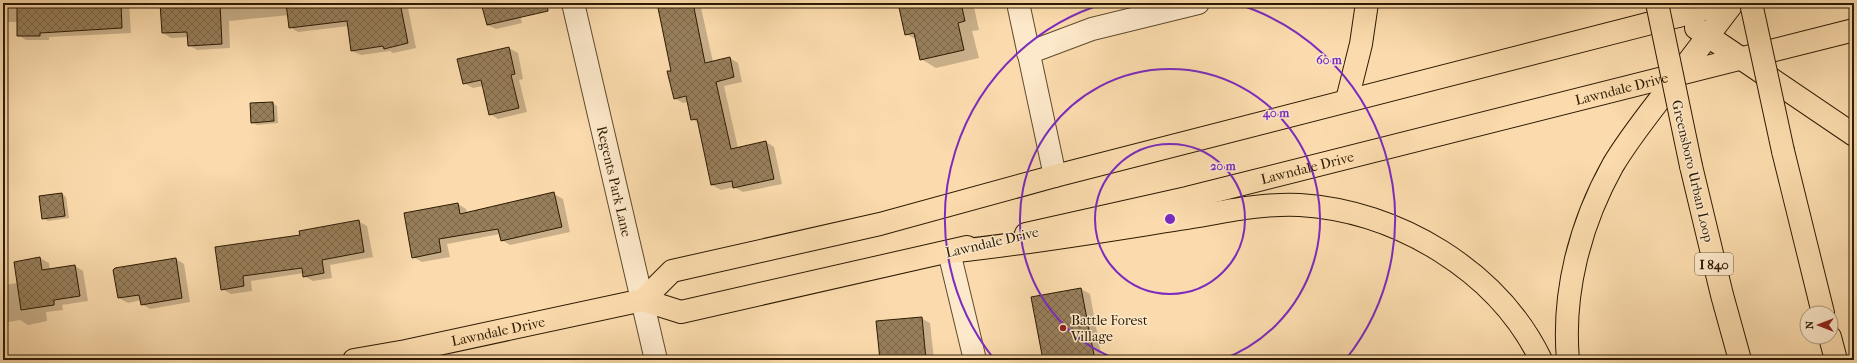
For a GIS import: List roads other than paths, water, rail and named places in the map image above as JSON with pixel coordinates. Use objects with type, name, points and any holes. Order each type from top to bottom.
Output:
[{"type":"main road","points":[[1347,100],[1361,44],[1367,3]]},
{"type":"main road","points":[[1657,3],[1854,135]]},
{"type":"main road","name":"Greensboro Urban Loop","points":[[1657,3],[1690,166],[1722,295],[1740,360]]},
{"type":"main road","points":[[643,300],[672,271],[880,224],[1055,176],[1729,3]]},
{"type":"main road","points":[[1568,360],[1567,318],[1570,288],[1576,258],[1593,208],[1614,164],[1679,74],[1733,3]]},
{"type":"main road","points":[[1752,3],[1783,151],[1822,305]]},
{"type":"main road","name":"Lawndale Drive","points":[[354,360],[643,300],[681,312],[1187,198],[1854,30]]},
{"type":"main road","points":[[949,252],[1018,245],[1218,214],[1258,206],[1300,205],[1349,211],[1386,223],[1425,242],[1460,264],[1503,304],[1528,337],[1541,360]]},
{"type":"main road","points":[[1832,345],[1836,360]]},
{"type":"street","name":"Regents Park Lane","points":[[573,3],[656,360]]},
{"type":"street","points":[[1018,3],[1055,176]]},
{"type":"street","points":[[1028,53],[1092,29],[1198,3]]},
{"type":"street","points":[[949,252],[975,360]]},
{"type":"place","name":"Battle Forest Village","points":[[1063,328]]}]
